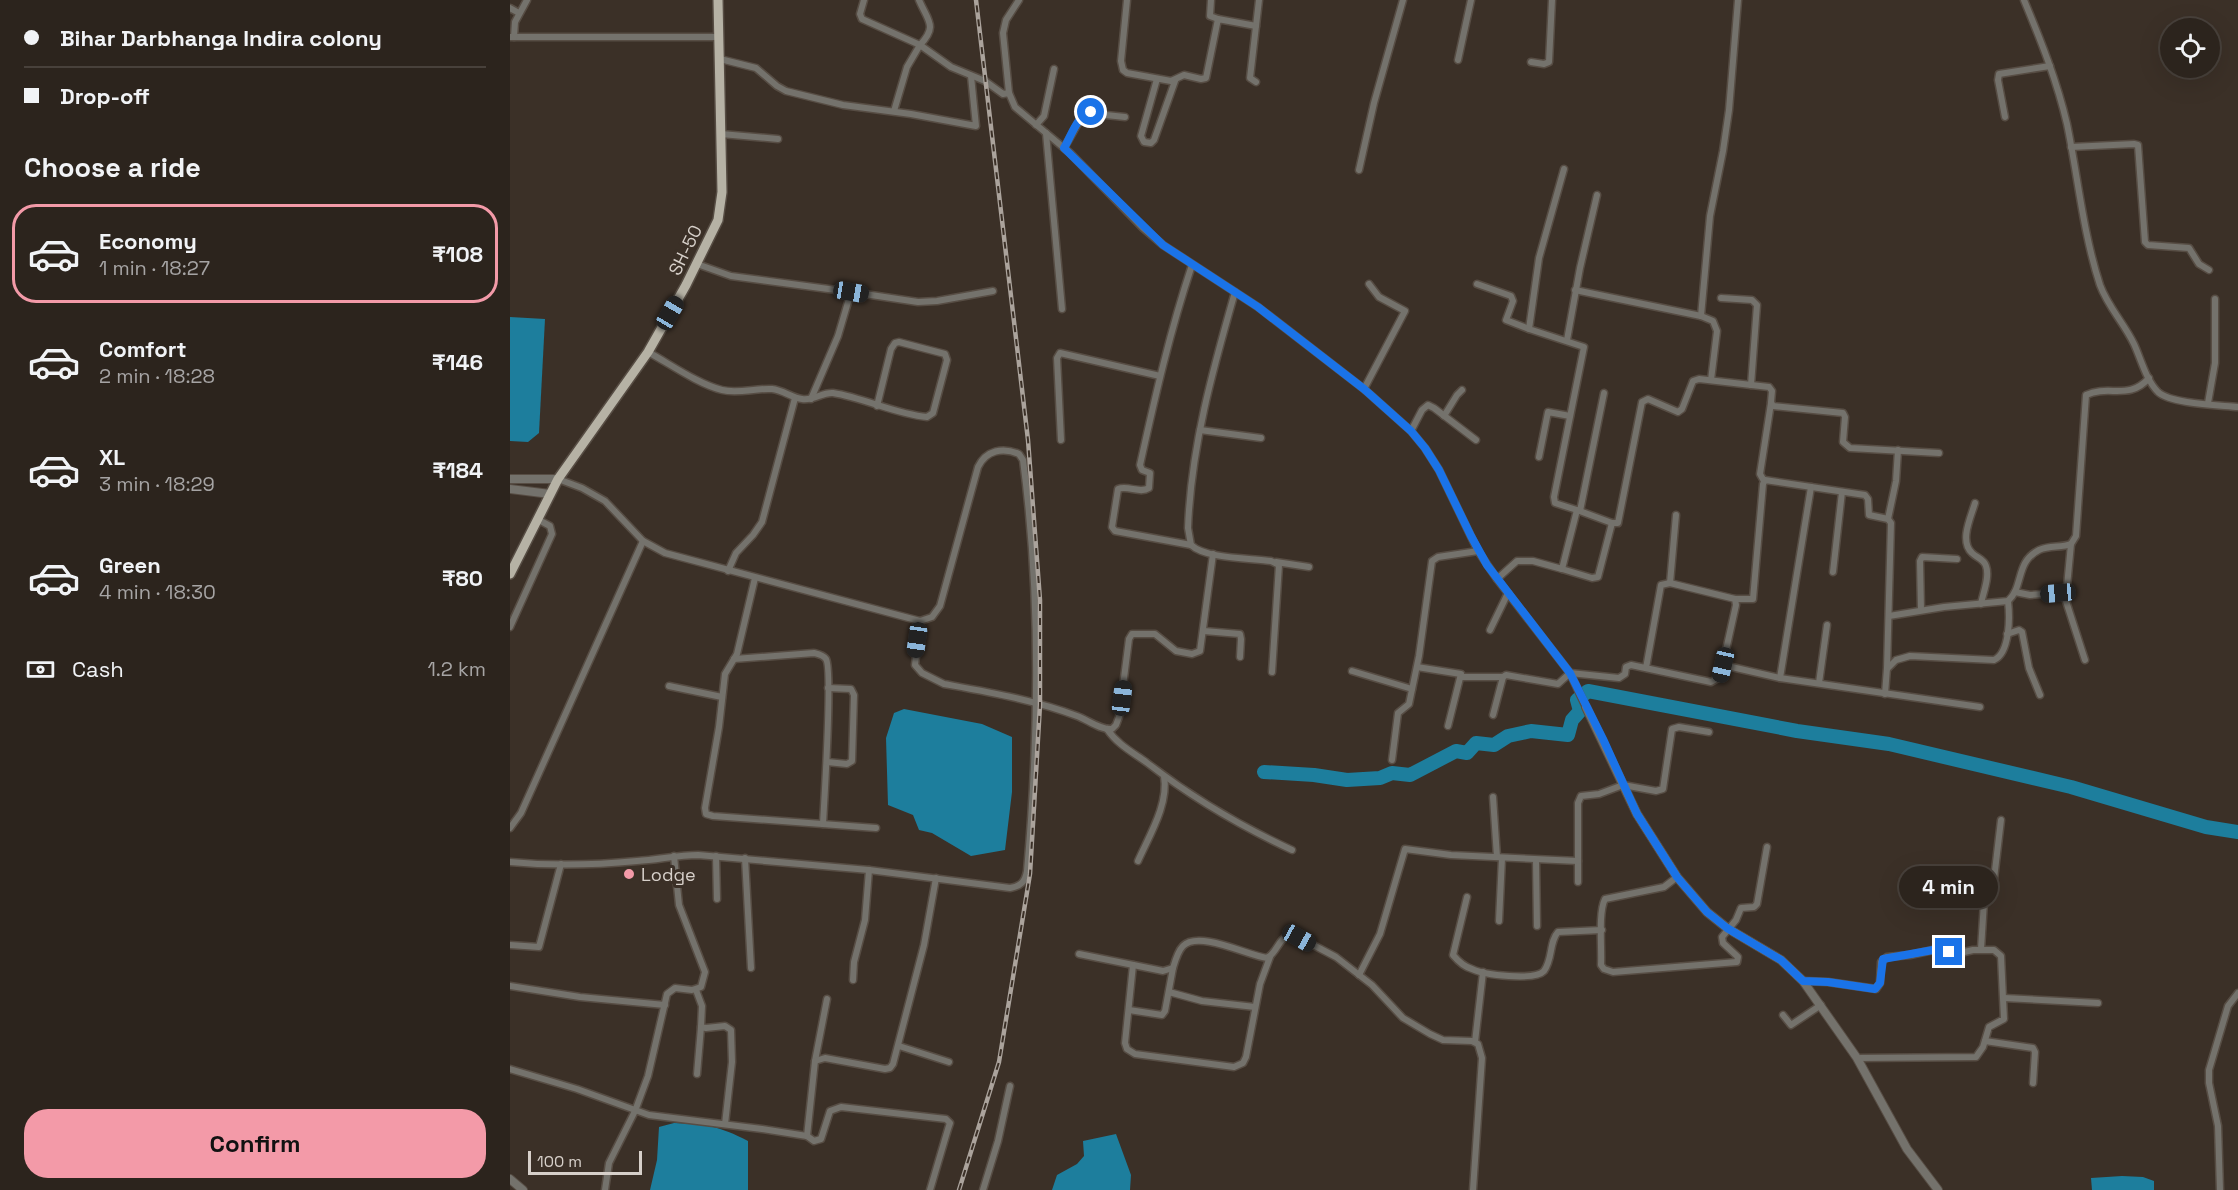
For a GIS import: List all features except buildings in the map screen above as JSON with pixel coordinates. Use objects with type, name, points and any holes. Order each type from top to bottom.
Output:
[{"type":"main road","name":"SH-50","points":[[510,574],[558,479],[648,352],[697,264],[718,220],[722,134],[718,0]]},
{"type":"street","points":[[527,0],[519,13],[512,37],[719,37]]},
{"type":"street","points":[[894,111],[907,67],[931,29],[919,0]]},
{"type":"street","points":[[1019,0],[1004,26],[1009,93],[1015,107],[1064,148],[1143,228],[1163,245],[1258,307],[1364,389],[1411,431],[1439,470],[1478,551],[1570,673],[1637,814],[1677,877],[1707,912],[1727,928],[1781,960],[1803,981],[1857,1058],[1907,1149],[1938,1190]]},
{"type":"street","points":[[1127,0],[1121,66],[1127,73],[1175,81]]},
{"type":"street","points":[[1211,0],[1210,16],[1256,26]]},
{"type":"street","points":[[1256,82],[1250,78],[1259,0]]},
{"type":"street","points":[[1359,170],[1374,103],[1403,0]]},
{"type":"street","points":[[1458,60],[1471,0]]},
{"type":"street","points":[[1531,62],[1544,64],[1549,62],[1552,0]]},
{"type":"street","points":[[1701,316],[1710,216],[1729,110],[1738,0]]},
{"type":"street","points":[[2024,0],[2050,66],[2067,124],[2101,286],[2111,309],[2132,339],[2149,378],[2159,393],[2168,398],[2238,407]]},
{"type":"street","points":[[865,1],[860,14],[862,19],[920,45],[951,68],[985,81],[1003,94],[1009,93]]},
{"type":"street","points":[[510,8],[519,13]]},
{"type":"street","points":[[1157,79],[1141,136],[1144,142],[1151,143],[1154,140],[1175,81],[1184,75],[1206,78],[1218,19]]},
{"type":"street","points":[[720,59],[756,68],[786,91],[843,105],[894,111],[976,126],[971,76]]},
{"type":"street","points":[[2005,117],[1998,80],[1999,74],[2050,66]]},
{"type":"street","points":[[1036,125],[1044,116],[1054,69]]},
{"type":"street","points":[[1064,148],[1081,118],[1087,112],[1125,117]]},
{"type":"street","points":[[1046,132],[1062,309]]},
{"type":"street","points":[[722,134],[778,139]]},
{"type":"street","points":[[2071,147],[2139,145],[2145,242],[2148,245],[2189,248],[2199,264],[2209,270]]},
{"type":"street","points":[[1529,330],[1539,258],[1564,169]]},
{"type":"street","points":[[1567,340],[1575,290],[1597,195]]},
{"type":"street","points":[[697,264],[731,276],[918,302],[993,291]]},
{"type":"street","points":[[1192,265],[1175,315],[1140,465],[1142,470],[1150,473],[1149,488],[1143,490],[1118,489],[1112,527],[1118,532],[1191,545],[1198,550],[1213,554],[1308,567]]},
{"type":"street","points":[[1364,389],[1405,311],[1379,297],[1369,284]]},
{"type":"street","points":[[1478,284],[1511,296],[1513,301],[1506,320],[1529,330],[1567,340],[1584,349],[1554,500],[1558,505],[1618,523],[1642,402],[1648,399],[1678,412],[1682,409],[1693,381],[1699,379],[1771,389],[1760,474],[1764,481],[1753,599],[1735,599],[1664,583],[1659,589],[1646,668]]},
{"type":"street","points":[[1575,290],[1701,316],[1713,321],[1717,327],[1712,380]]},
{"type":"street","points":[[811,399],[838,336],[851,292]]},
{"type":"street","points":[[1191,545],[1188,515],[1200,430],[1216,358],[1235,292]]},
{"type":"street","points":[[1721,298],[1752,300],[1757,305],[1751,385]]},
{"type":"street","points":[[2208,403],[2214,369],[2214,299]]},
{"type":"street","points":[[648,352],[721,390],[738,392],[774,389],[795,398],[811,399],[827,393],[835,393],[877,406],[922,417],[931,416],[947,360],[945,354],[899,342],[895,343],[891,349],[877,406]]},
{"type":"street","points":[[1061,440],[1057,358],[1060,353],[1160,376]]},
{"type":"street","points":[[2085,660],[2066,597],[2072,544],[2076,536],[2086,395],[2095,392],[2137,389],[2149,378]]},
{"type":"street","points":[[1444,416],[1462,390]]},
{"type":"street","points":[[1562,569],[1579,511],[1604,393]]},
{"type":"street","points":[[728,571],[736,553],[762,522],[795,398]]},
{"type":"street","points":[[1771,402],[1777,407],[1843,413],[1845,417],[1843,442],[1846,447],[1940,453]]},
{"type":"street","points":[[1411,431],[1422,410],[1428,405],[1476,440]]},
{"type":"street","points":[[1539,457],[1548,412],[1570,416]]},
{"type":"street","points":[[1200,430],[1261,438]]},
{"type":"street","points":[[1885,694],[1891,523],[1888,519],[1895,488],[1898,450]]},
{"type":"street","points":[[510,479],[558,479],[582,488],[605,501],[643,541],[665,553],[920,621],[932,617],[940,606],[982,459],[994,451],[1016,452],[1023,460],[1031,519],[1036,607],[1034,797],[1026,879],[1021,885],[1010,888],[869,870],[716,856],[674,856],[637,861],[561,864],[510,862]]},
{"type":"street","points":[[1764,481],[1771,479],[1865,495],[1868,499],[1869,515],[1888,519]]},
{"type":"street","points":[[1780,678],[1811,487]]},
{"type":"street","points":[[510,489],[550,494]]},
{"type":"street","points":[[1833,572],[1842,492]]},
{"type":"street","points":[[1976,503],[1967,531],[1967,541],[1970,550],[1983,561],[1987,570],[1981,604]]},
{"type":"street","points":[[1670,583],[1676,515]]},
{"type":"street","points":[[510,627],[552,534],[550,526],[537,519]]},
{"type":"street","points":[[1497,579],[1512,564],[1524,560],[1592,578],[1598,577],[1612,523]]},
{"type":"street","points":[[510,828],[521,813],[643,541]]},
{"type":"street","points":[[1889,616],[1921,610],[2008,601],[2015,592],[2022,568],[2034,553],[2048,546],[2072,544]]},
{"type":"street","points":[[1392,760],[1398,712],[1408,706],[1413,689],[1432,561],[1438,557],[1478,551]]},
{"type":"street","points":[[1107,729],[1112,729],[1118,722],[1129,639],[1132,634],[1155,634],[1176,651],[1197,654],[1202,647],[1213,554]]},
{"type":"street","points":[[1921,610],[1920,561],[1922,556],[1957,559]]},
{"type":"street","points":[[1272,672],[1280,570],[1276,562]]},
{"type":"street","points":[[755,578],[734,659],[725,674],[706,814],[876,828]]},
{"type":"street","points":[[1490,630],[1508,592]]},
{"type":"street","points":[[2015,592],[2030,595],[2058,593],[2066,597]]},
{"type":"street","points":[[1462,677],[1510,675],[1558,684],[1570,673],[1619,678],[1624,675],[1628,665],[1715,682],[1720,677],[1723,665],[1736,604],[1735,599]]},
{"type":"street","points":[[1887,668],[1896,660],[1910,656],[1994,660],[2003,652],[2010,614],[2008,601]]},
{"type":"street","points":[[920,621],[915,665],[922,674],[944,684],[1035,703],[1077,716],[1107,729],[1119,743],[1226,817],[1292,850]]},
{"type":"street","points":[[1819,683],[1827,625]]},
{"type":"street","points":[[2007,634],[2019,630],[2022,632],[2029,668],[2040,695]]},
{"type":"street","points":[[1204,631],[1240,634],[1240,657]]},
{"type":"street","points":[[734,659],[814,653],[826,659],[828,665],[827,762],[823,824]]},
{"type":"street","points":[[1723,665],[1780,678],[1980,706]]},
{"type":"street","points":[[1417,668],[1457,672],[1462,677]]},
{"type":"street","points":[[1352,671],[1413,689]]},
{"type":"street","points":[[1448,726],[1462,677]]},
{"type":"street","points":[[1493,715],[1503,677]]},
{"type":"street","points":[[669,686],[722,697]]},
{"type":"street","points":[[827,762],[848,764],[852,761],[855,695],[851,689],[828,688]]},
{"type":"street","points":[[1578,882],[1579,799],[1584,795],[1599,794],[1623,785],[1663,789],[1672,729],[1678,727],[1709,732]]},
{"type":"street","points":[[1138,861],[1162,803],[1166,785],[1164,776]]},
{"type":"street","points":[[1493,797],[1500,858],[1499,921]]},
{"type":"street","points":[[1981,949],[1985,886],[1987,882],[1992,882],[1994,879],[2001,820]]},
{"type":"street","points":[[1677,877],[1664,887],[1605,899],[1602,965],[1607,972],[1738,960],[1737,956],[1722,941],[1727,928],[1736,920],[1741,908],[1754,908],[1757,904],[1767,847]]},
{"type":"street","points":[[1359,975],[1380,934],[1404,849],[1451,855],[1578,861]]},
{"type":"street","points":[[604,1190],[609,1163],[635,1111],[648,1076],[670,991],[675,988],[696,990],[704,983],[705,972],[679,905],[674,856]]},
{"type":"street","points":[[716,856],[717,899]]},
{"type":"street","points":[[745,858],[751,968]]},
{"type":"street","points":[[1536,860],[1536,926]]},
{"type":"street","points":[[510,945],[539,947],[561,864]]},
{"type":"street","points":[[853,980],[854,962],[865,920],[869,870]]},
{"type":"street","points":[[815,1060],[825,1058],[885,1069],[890,1068],[893,1064],[924,945],[936,878]]},
{"type":"street","points":[[1467,897],[1453,955],[1469,968],[1483,972],[1523,977],[1538,975],[1548,964],[1554,937],[1558,932],[1602,930]]},
{"type":"street","points":[[1133,965],[1125,1046],[1135,1054],[1233,1067],[1243,1063],[1262,977],[1271,957],[1282,940],[1289,935],[1336,957],[1359,975],[1403,1018],[1421,1029],[1443,1040],[1475,1042],[1481,1048],[1482,1058],[1473,1190]]},
{"type":"street","points":[[1129,1010],[1162,1016],[1173,968],[1181,948],[1186,944],[1205,942],[1231,947],[1263,958],[1271,957]]},
{"type":"street","points":[[1803,981],[1875,989],[1880,983],[1881,962],[1887,957],[1933,950],[1960,953],[1981,949],[1994,950],[2001,956],[2004,1019],[1989,1028],[1980,1053],[1970,1058],[1857,1058]]},
{"type":"street","points":[[1079,954],[1163,971],[1173,968]]},
{"type":"street","points":[[1475,1042],[1483,972]]},
{"type":"street","points":[[510,986],[580,997],[665,1005]]},
{"type":"street","points":[[696,990],[702,1006],[697,1074]]},
{"type":"street","points":[[1169,992],[1202,1001],[1255,1007]]},
{"type":"street","points":[[2220,1190],[2218,1126],[2209,1083],[2209,1070],[2228,1006],[2238,993]]},
{"type":"street","points":[[2004,998],[2098,1003]]},
{"type":"street","points":[[807,1136],[813,1065],[826,999]]},
{"type":"street","points":[[1783,1015],[1791,1025],[1821,1005]]},
{"type":"street","points":[[701,1027],[725,1026],[731,1030],[732,1062],[725,1124]]},
{"type":"street","points":[[1985,1041],[2033,1048],[2035,1052],[2033,1083]]},
{"type":"street","points":[[899,1046],[949,1062]]},
{"type":"street","points":[[510,1069],[577,1089],[649,1115],[807,1136],[814,1142],[820,1139],[827,1117],[835,1108],[946,1119],[950,1124],[930,1190]]},
{"type":"street","points":[[984,1190],[1010,1086]]},
{"type":"street","points":[[510,1179],[523,1190]]},
{"type":"water","points":[[510,317],[545,319],[539,433],[528,442],[510,441]]},
{"type":"water","points":[[904,709],[982,724],[1012,737],[1012,792],[1005,850],[971,856],[932,833],[919,830],[913,815],[888,805],[886,738],[894,713]]},
{"type":"water","points":[[674,1123],[712,1127],[748,1141],[748,1190],[650,1190],[657,1160],[659,1127]]},
{"type":"water","points":[[1116,1134],[1131,1175],[1130,1190],[1052,1190],[1057,1175],[1077,1164],[1084,1156],[1083,1141]]},
{"type":"water","points":[[2143,1177],[2154,1181],[2154,1190],[2092,1190],[2091,1178]]},
{"type":"waterway","points":[[1264,772],[1314,775],[1347,780],[1380,778],[1392,773],[1410,775],[1456,751],[1467,753],[1476,743],[1494,745],[1508,736],[1531,731],[1568,735],[1572,720],[1580,711],[1577,700],[1588,691],[1797,731],[1889,744],[2071,787],[2206,827],[2238,832]]},
{"type":"railway","points":[[959,1190],[999,1062],[1030,874],[1040,705],[1040,600],[1028,440],[976,0]]},
{"type":"place","name":"Lodge","points":[[629,874]]},
{"type":"route","points":[[1091,112],[1084,114],[1064,148],[1143,228],[1192,265],[1258,307],[1364,389],[1411,431],[1425,448],[1439,470],[1487,565],[1570,673],[1637,814],[1649,834],[1677,877],[1707,912],[1727,928],[1781,960],[1803,981],[1875,989],[1880,983],[1883,959],[1933,950],[1949,952]]}]
